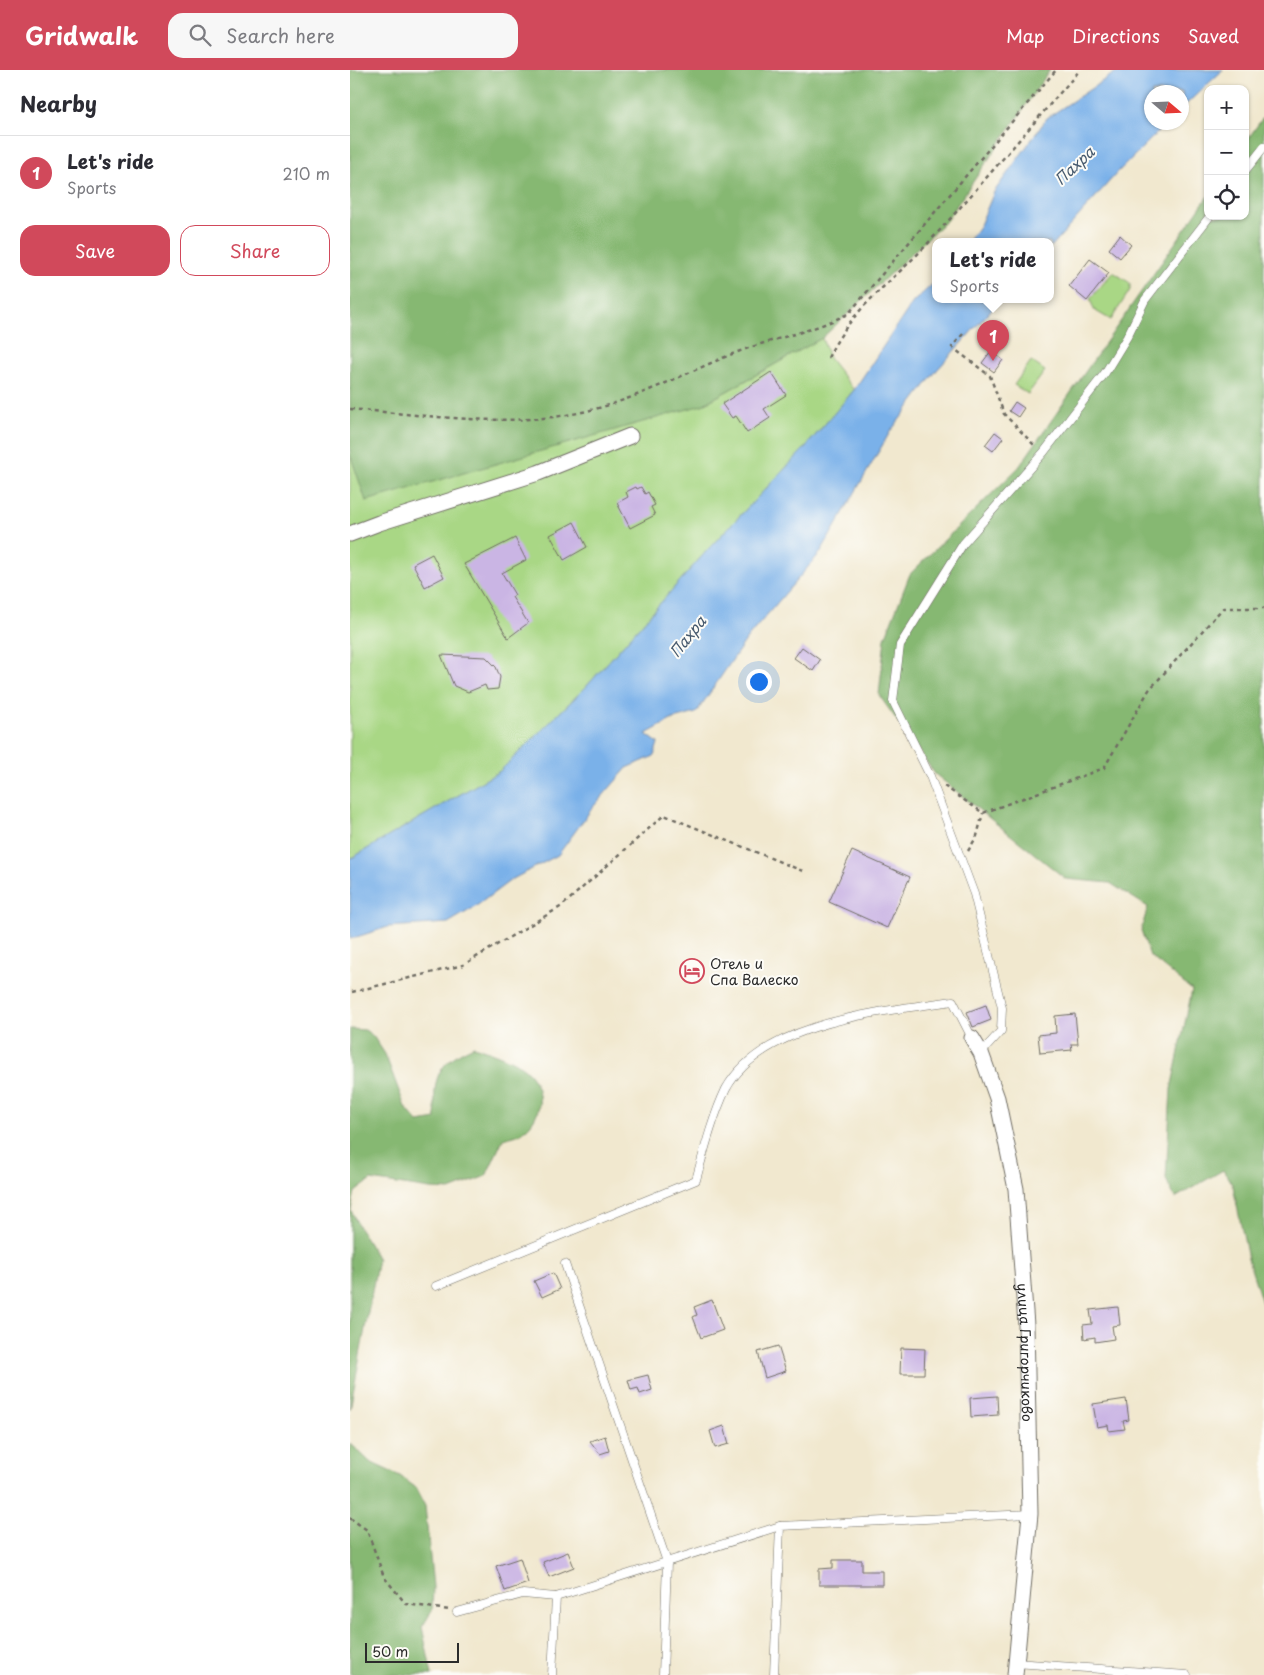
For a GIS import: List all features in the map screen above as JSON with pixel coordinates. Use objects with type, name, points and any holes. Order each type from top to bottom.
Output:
[{"type":"street","points":[[350,534],[379,523],[538,473],[630,436]]},
{"type":"street","name":"улица Григорчиково","points":[[972,1038],[981,1053],[997,1098],[1016,1189],[1026,1325],[1030,1514],[1026,1573],[1015,1669]]},
{"type":"lane","points":[[1249,166],[1264,147]]},
{"type":"lane","points":[[981,1053],[1001,1031],[1002,1008],[974,894],[930,776],[893,701],[900,645],[962,544],[1044,452],[1105,374],[1127,337],[1144,300],[1207,220]]},
{"type":"lane","points":[[436,1286],[696,1180],[727,1089],[743,1069],[772,1044],[855,1015],[953,1001],[972,1038]]},
{"type":"lane","points":[[565,1264],[667,1562],[663,1675]]},
{"type":"lane","points":[[457,1612],[523,1594],[556,1597],[780,1526],[1030,1514]]},
{"type":"lane","points":[[774,1675],[780,1526]]},
{"type":"lane","points":[[552,1675],[556,1597]]},
{"type":"lane","points":[[1015,1669],[1187,1675]]},
{"type":"path","points":[[350,409],[507,421],[587,411],[676,380],[736,353],[826,325],[849,313],[1056,70]]},
{"type":"path","points":[[932,238],[1080,70]]},
{"type":"path","points":[[828,358],[836,340],[852,317],[932,238]]},
{"type":"path","points":[[963,334],[952,347],[990,376],[1004,414],[1035,446]]},
{"type":"path","points":[[982,813],[1104,768],[1149,690],[1223,608],[1264,608]]},
{"type":"path","points":[[930,776],[982,813]]},
{"type":"path","points":[[962,861],[976,836],[982,813]]},
{"type":"path","points":[[352,992],[463,965],[562,906],[664,815],[806,872]]},
{"type":"path","points":[[350,1518],[367,1530],[384,1577],[406,1604],[457,1612]]},
{"type":"green space","points":[[350,70],[1050,70],[946,221],[822,338],[702,405],[366,501],[350,454]]},
{"type":"green space","points":[[1264,116],[1264,1309],[1248,1259],[1233,1186],[1223,1170],[1175,1198],[1166,1179],[1171,1089],[1192,990],[1150,956],[1141,930],[1148,907],[1110,883],[1066,879],[935,774],[879,695],[885,638],[910,574],[1019,467],[1204,202],[1204,220],[1249,220],[1249,137]]},
{"type":"green space","points":[[1113,272],[1130,283],[1130,290],[1111,320],[1094,310],[1090,299]]},
{"type":"green space","points":[[822,338],[829,358],[854,390],[803,450],[711,546],[586,687],[500,771],[350,859],[350,454],[702,405]]},
{"type":"green space","points":[[1031,361],[1045,371],[1028,394],[1014,385]]},
{"type":"green space","points":[[350,1029],[365,1030],[373,1036],[385,1054],[405,1107],[418,1122],[436,1119],[435,1094],[439,1074],[451,1059],[474,1046],[508,1059],[526,1070],[536,1085],[539,1102],[538,1111],[529,1126],[519,1134],[503,1139],[486,1176],[450,1190],[430,1189],[371,1180],[355,1192],[351,1210],[378,1259],[350,1409]]},
{"type":"green space","points":[[350,1443],[370,1462],[400,1476],[415,1487],[425,1506],[433,1587],[432,1611],[422,1627],[432,1675],[350,1675]]},
{"type":"water","name":"Пахра","points":[[1119,70],[1223,70],[1207,85],[1204,85],[1204,88],[1189,102],[1189,85],[1144,85],[1144,130],[1160,130],[1116,174],[1054,244],[1054,238],[971,238],[980,225],[994,192],[1047,118]]},
{"type":"water","name":"Пахра","points":[[932,285],[932,303],[997,303],[937,370],[890,432],[820,553],[748,637],[696,713],[673,719],[646,734],[658,743],[654,756],[627,768],[593,807],[558,855],[511,880],[475,907],[448,923],[388,927],[350,939],[350,859],[500,771],[586,687],[711,546],[803,450],[854,390],[913,302]]},
{"type":"building","points":[[1120,235],[1131,245],[1120,258],[1109,249]]},
{"type":"building","points":[[1090,259],[1109,273],[1087,301],[1069,286]]},
{"type":"building","points":[[991,351],[1003,360],[994,372],[982,363]]},
{"type":"building","points":[[771,372],[786,395],[764,409],[770,418],[747,433],[736,416],[732,418],[722,404]]},
{"type":"building","points":[[1015,402],[1024,408],[1018,417],[1009,411]]},
{"type":"building","points":[[995,432],[1003,438],[993,451],[985,445]]},
{"type":"building","points":[[636,487],[637,489],[641,487],[645,494],[648,492],[655,505],[651,507],[655,515],[630,528],[617,503],[628,497],[626,492]]},
{"type":"building","points":[[574,522],[587,547],[564,560],[550,535]]},
{"type":"building","points":[[515,538],[526,560],[502,573],[515,595],[512,597],[528,623],[508,638],[464,564]]},
{"type":"building","points":[[432,554],[444,577],[425,587],[413,564]]},
{"type":"building","points":[[802,647],[820,660],[813,671],[794,658]]},
{"type":"building","points":[[441,655],[486,657],[496,667],[500,677],[498,689],[487,690],[485,685],[468,692],[454,686]]},
{"type":"building","points":[[852,851],[910,877],[887,928],[829,902]]},
{"type":"building","points":[[986,1005],[991,1020],[973,1027],[967,1012]]},
{"type":"building","points":[[1075,1014],[1078,1044],[1071,1044],[1072,1050],[1040,1053],[1038,1035],[1056,1033],[1055,1016]]},
{"type":"building","points":[[553,1273],[560,1289],[542,1297],[534,1281]]},
{"type":"building","points":[[712,1300],[723,1330],[701,1338],[693,1317],[697,1315],[694,1307]]},
{"type":"building","points":[[1118,1307],[1120,1325],[1112,1326],[1114,1339],[1095,1342],[1095,1337],[1084,1339],[1083,1325],[1092,1324],[1090,1310]]},
{"type":"building","points":[[778,1346],[786,1371],[765,1378],[758,1352]]},
{"type":"building","points":[[901,1348],[925,1349],[924,1374],[900,1374]]},
{"type":"building","points":[[648,1375],[652,1390],[640,1394],[638,1388],[631,1390],[628,1380]]},
{"type":"building","points":[[997,1396],[998,1415],[971,1417],[970,1398]]},
{"type":"building","points":[[1126,1399],[1129,1420],[1123,1421],[1125,1429],[1109,1431],[1108,1425],[1097,1427],[1093,1404]]},
{"type":"building","points":[[724,1426],[729,1444],[715,1448],[710,1431]]},
{"type":"building","points":[[605,1436],[609,1451],[600,1454],[590,1441]]},
{"type":"building","points":[[568,1552],[574,1567],[549,1577],[543,1562]]},
{"type":"building","points":[[520,1558],[528,1583],[505,1591],[496,1566]]},
{"type":"building","points":[[833,1560],[862,1560],[862,1571],[882,1571],[882,1585],[819,1585],[819,1569],[833,1568]]},
{"type":"place","name":"Let's ride","points":[[993,361]]},
{"type":"place","name":"Отель и Спа Валеско","points":[[692,971]]}]
